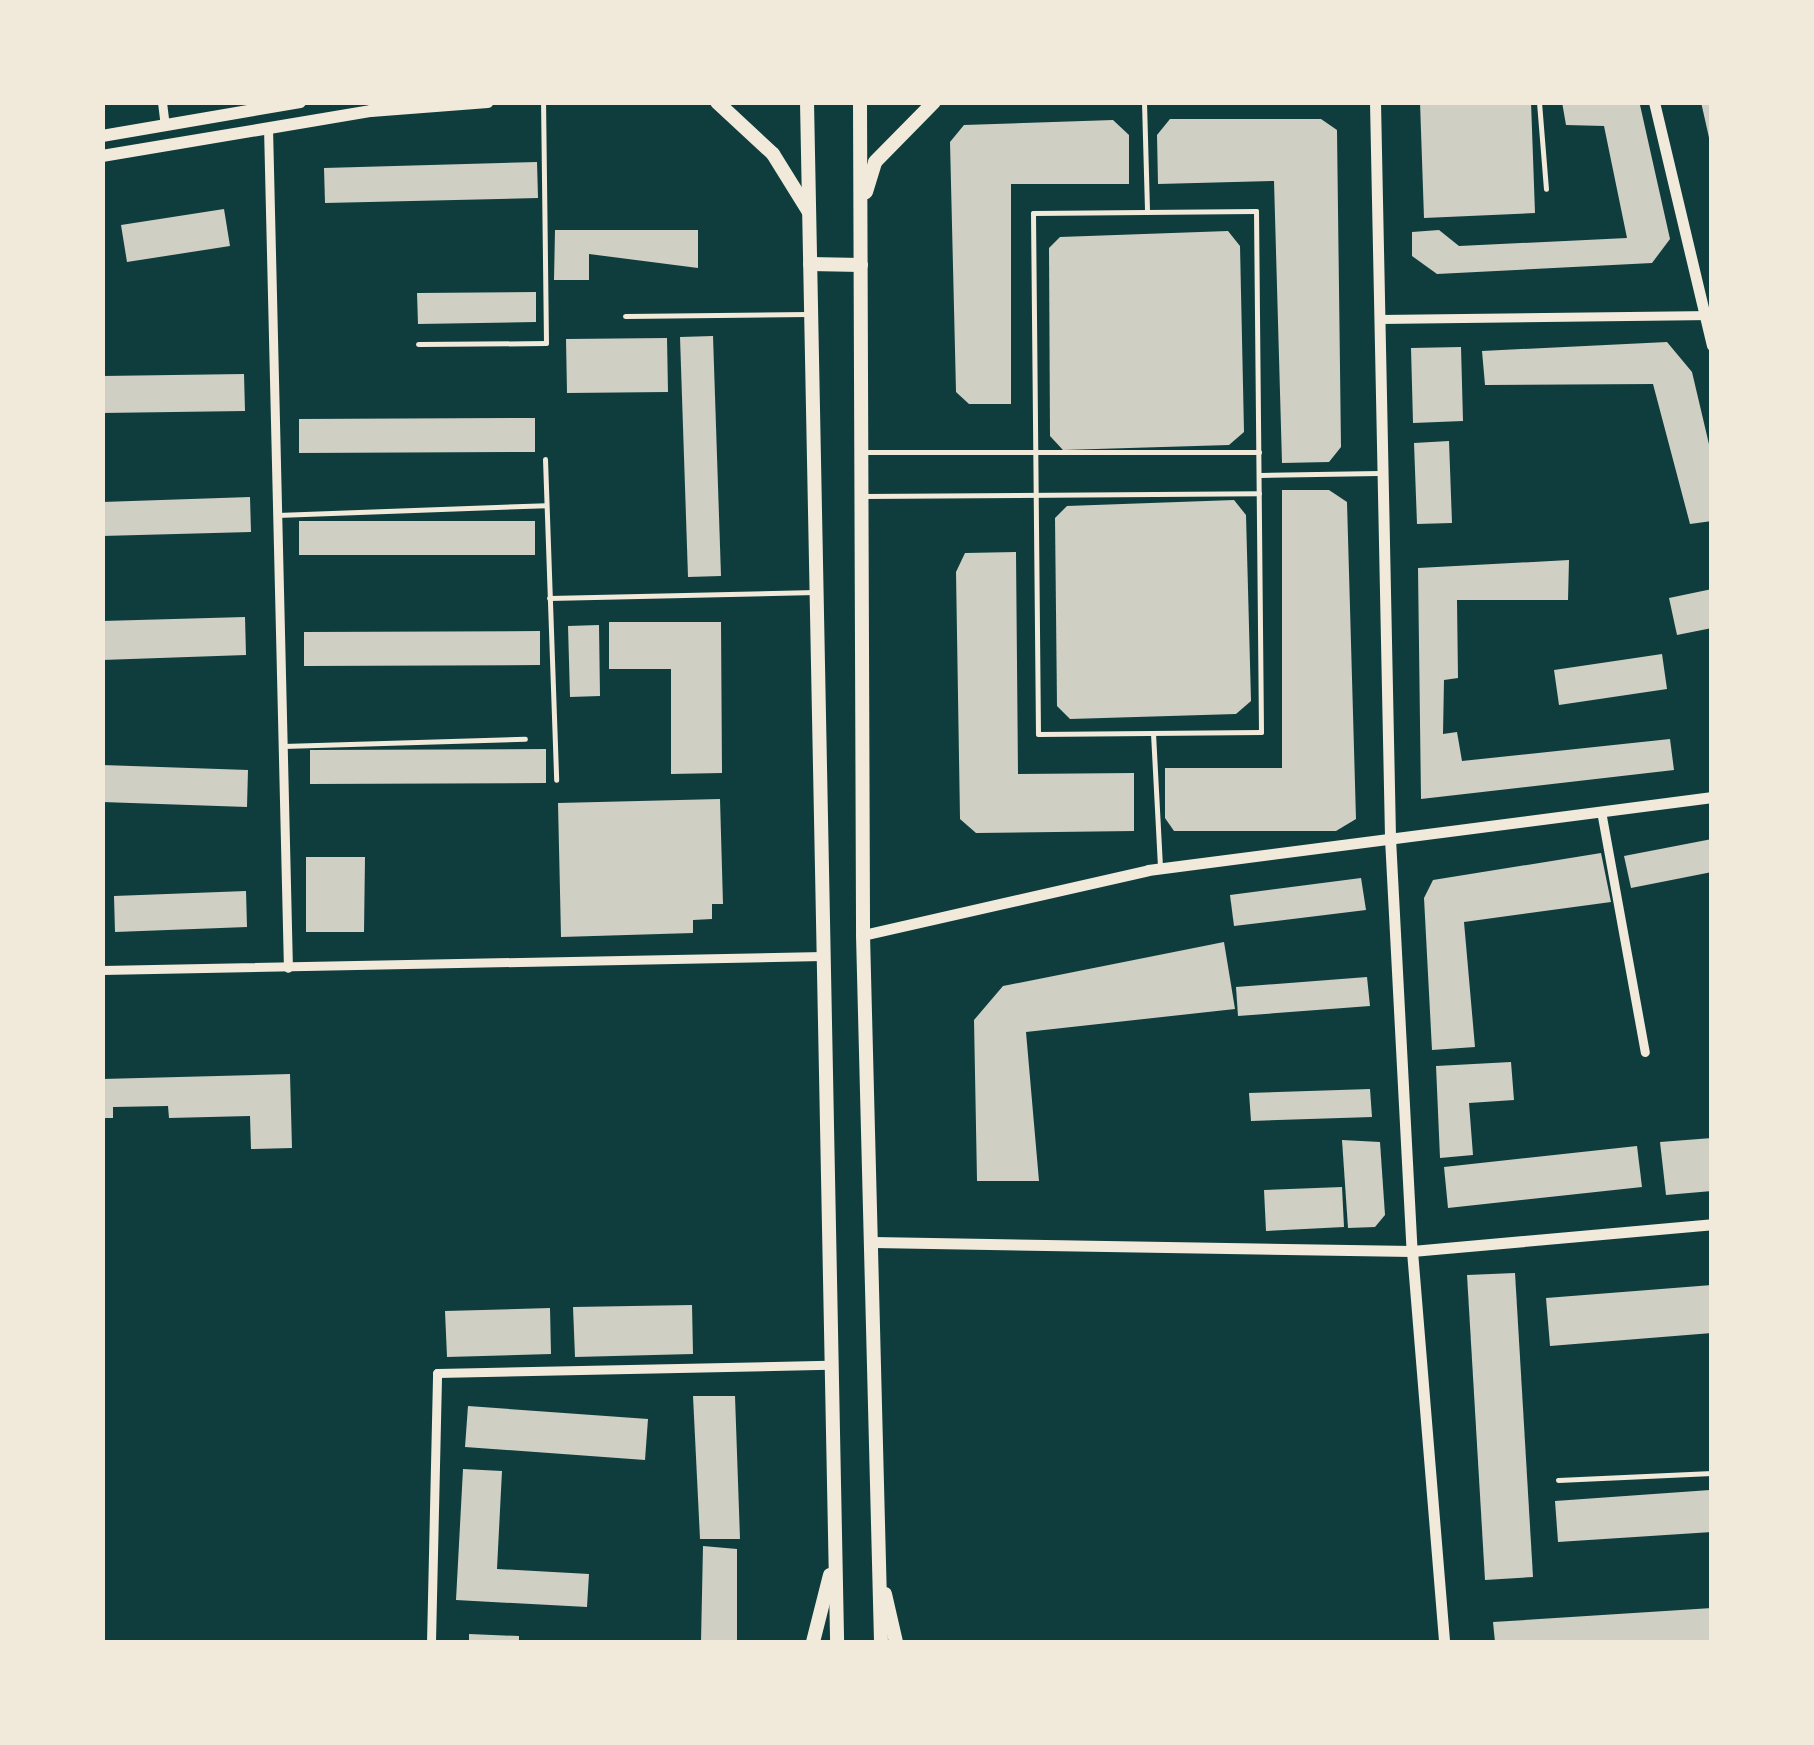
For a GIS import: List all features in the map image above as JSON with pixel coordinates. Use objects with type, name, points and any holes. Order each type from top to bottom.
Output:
[{"type":"main road","points":[[102,136],[300,102]]},
{"type":"main road","points":[[102,156],[268,127],[343,109],[488,102]]},
{"type":"main road","points":[[717,102],[773,154],[808,212]]},
{"type":"main road","points":[[806,102],[837,1642]]},
{"type":"main road","points":[[860,102],[863,935],[881,1642]]},
{"type":"main road","points":[[861,207],[876,162],[934,102]]},
{"type":"main road","points":[[810,264],[861,265]]},
{"type":"main road","points":[[813,1642],[836,1554]]},
{"type":"main road","points":[[878,1559],[896,1642]]},
{"type":"street","points":[[162,102],[165,125]]},
{"type":"street","points":[[1375,102],[1390,838],[1412,1251],[1444,1642]]},
{"type":"street","points":[[1654,102],[1708,314],[1712,345]]},
{"type":"street","points":[[268,127],[288,968]]},
{"type":"street","points":[[1379,319],[1708,314]]},
{"type":"street","points":[[863,935],[1160,868],[1712,797]]},
{"type":"street","points":[[1601,811],[1645,1052]]},
{"type":"street","points":[[102,970],[823,956]]},
{"type":"street","points":[[873,1242],[1412,1251],[1712,1224]]},
{"type":"street","points":[[431,1642],[437,1372],[830,1365]]},
{"type":"lane","points":[[418,344],[546,344],[543,102]]},
{"type":"lane","points":[[1144,102],[1147,212]]},
{"type":"lane","points":[[1539,102],[1546,189]]},
{"type":"lane","points":[[1256,211],[1262,732],[1038,734],[1036,452],[1033,213],[1256,211]]},
{"type":"lane","points":[[624,316],[811,314]]},
{"type":"lane","points":[[862,452],[1259,452]]},
{"type":"lane","points":[[545,459],[556,780]]},
{"type":"lane","points":[[1259,475],[1382,473]]},
{"type":"lane","points":[[863,496],[1259,493]]},
{"type":"lane","points":[[277,515],[546,506]]},
{"type":"lane","points":[[549,598],[816,592]]},
{"type":"lane","points":[[1153,733],[1160,868]]},
{"type":"lane","points":[[283,746],[525,739]]},
{"type":"lane","points":[[1558,1480],[1712,1472]]},
{"type":"building","points":[[1420,102],[1531,102],[1535,213],[1424,218]]},
{"type":"building","points":[[1562,102],[1640,105],[1670,239],[1652,263],[1437,274],[1412,256],[1412,232],[1439,230],[1459,246],[1627,238],[1604,126],[1566,125]]},
{"type":"building","points":[[1701,102],[1712,102],[1712,142],[1710,142]]},
{"type":"building","points":[[1170,119],[1321,119],[1337,130],[1341,447],[1329,462],[1282,463],[1274,181],[1158,184],[1157,135]]},
{"type":"building","points":[[1113,120],[1129,135],[1129,184],[1011,184],[1011,404],[969,404],[956,392],[950,142],[964,125]]},
{"type":"building","points":[[537,162],[538,198],[325,203],[324,168]]},
{"type":"building","points":[[224,209],[230,246],[127,262],[121,225]]},
{"type":"building","points":[[555,230],[698,230],[698,268],[589,254],[589,280],[554,280]]},
{"type":"building","points":[[1228,231],[1240,246],[1244,432],[1229,445],[1063,450],[1050,436],[1049,248],[1060,237]]},
{"type":"building","points":[[536,292],[536,322],[418,324],[417,293]]},
{"type":"building","points":[[713,336],[721,576],[688,577],[680,337]]},
{"type":"building","points":[[667,338],[668,392],[567,393],[566,339]]},
{"type":"building","points":[[1667,342],[1692,372],[1712,457],[1712,521],[1690,524],[1653,384],[1485,385],[1482,351]]},
{"type":"building","points":[[1461,347],[1463,421],[1413,423],[1411,348]]},
{"type":"building","points":[[244,374],[245,411],[102,413],[102,376]]},
{"type":"building","points":[[535,418],[535,452],[299,453],[299,419]]},
{"type":"building","points":[[1449,441],[1452,523],[1417,524],[1414,443]]},
{"type":"building","points":[[1282,490],[1329,490],[1347,502],[1356,819],[1336,831],[1174,831],[1165,818],[1165,768],[1282,768]]},
{"type":"building","points":[[250,497],[251,532],[102,536],[102,502]]},
{"type":"building","points":[[1234,500],[1246,515],[1251,701],[1236,714],[1070,719],[1057,706],[1055,518],[1067,506]]},
{"type":"building","points":[[299,521],[535,521],[535,555],[299,555]]},
{"type":"building","points":[[1016,552],[1018,774],[1134,773],[1134,831],[976,833],[960,819],[956,572],[965,553]]},
{"type":"building","points":[[1569,560],[1568,600],[1457,600],[1458,678],[1444,680],[1443,734],[1457,732],[1462,761],[1670,739],[1674,770],[1421,799],[1418,568]]},
{"type":"building","points":[[1712,589],[1712,628],[1677,635],[1669,598]]},
{"type":"building","points":[[245,617],[246,655],[102,660],[102,621]]},
{"type":"building","points":[[609,622],[721,622],[722,773],[671,774],[671,669],[609,669]]},
{"type":"building","points":[[599,625],[600,696],[570,697],[568,626]]},
{"type":"building","points":[[540,631],[540,665],[304,666],[304,632]]},
{"type":"building","points":[[1662,654],[1667,689],[1559,705],[1554,670]]},
{"type":"building","points":[[546,749],[546,783],[310,784],[310,750]]},
{"type":"building","points":[[102,765],[248,770],[247,807],[102,802]]},
{"type":"building","points":[[720,799],[723,904],[712,904],[712,919],[693,920],[693,933],[561,937],[558,803]]},
{"type":"building","points":[[1712,839],[1712,872],[1631,888],[1624,856]]},
{"type":"building","points":[[1601,853],[1611,902],[1464,922],[1475,1047],[1432,1050],[1424,898],[1433,880]]},
{"type":"building","points":[[306,857],[365,857],[364,932],[306,932]]},
{"type":"building","points":[[1361,878],[1366,910],[1234,926],[1230,895]]},
{"type":"building","points":[[246,891],[247,927],[115,932],[114,896]]},
{"type":"building","points":[[1224,942],[1235,1009],[1026,1032],[1039,1181],[977,1181],[974,1020],[1003,986]]},
{"type":"building","points":[[1367,977],[1370,1006],[1238,1016],[1236,987]]},
{"type":"building","points":[[1511,1062],[1514,1100],[1469,1103],[1473,1155],[1440,1158],[1436,1066]]},
{"type":"building","points":[[290,1074],[292,1148],[251,1149],[250,1116],[169,1118],[168,1106],[113,1107],[113,1118],[102,1118],[102,1079]]},
{"type":"building","points":[[1370,1089],[1372,1117],[1251,1121],[1249,1093]]},
{"type":"building","points":[[1712,1138],[1712,1191],[1666,1195],[1660,1142]]},
{"type":"building","points":[[1342,1140],[1380,1142],[1385,1215],[1375,1227],[1348,1228]]},
{"type":"building","points":[[1637,1146],[1642,1187],[1448,1208],[1444,1167]]},
{"type":"building","points":[[1342,1187],[1344,1227],[1266,1231],[1264,1190]]},
{"type":"building","points":[[1515,1273],[1533,1577],[1485,1580],[1467,1275]]},
{"type":"building","points":[[1712,1285],[1712,1333],[1550,1346],[1546,1298]]},
{"type":"building","points":[[692,1305],[693,1354],[575,1357],[573,1307]]},
{"type":"building","points":[[550,1308],[551,1354],[447,1357],[445,1311]]},
{"type":"building","points":[[693,1396],[735,1396],[740,1539],[700,1539]]},
{"type":"building","points":[[468,1406],[648,1419],[645,1460],[465,1447]]},
{"type":"building","points":[[463,1469],[502,1471],[497,1569],[589,1574],[587,1607],[456,1600]]},
{"type":"building","points":[[1710,1490],[1712,1532],[1558,1542],[1555,1501]]},
{"type":"building","points":[[703,1546],[737,1549],[737,1642],[701,1642]]},
{"type":"building","points":[[1712,1608],[1712,1642],[1495,1642],[1493,1622]]},
{"type":"building","points":[[469,1634],[519,1636],[519,1642],[469,1642]]}]
